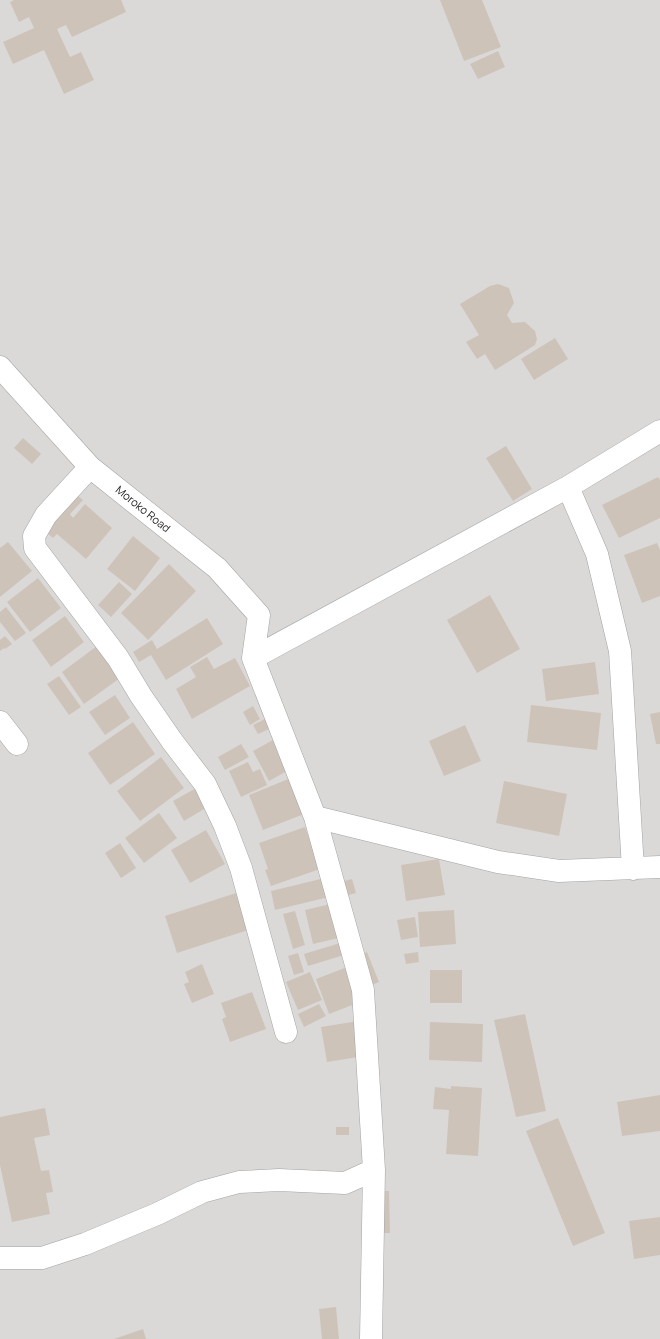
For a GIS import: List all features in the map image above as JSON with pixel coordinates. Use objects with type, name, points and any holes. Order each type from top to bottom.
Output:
[{"type":"street","name":"Moroko Road","points":[[0,367],[90,467],[217,568],[259,615],[253,658]]},
{"type":"street","points":[[371,1339],[374,1170],[363,990],[315,817],[253,658],[568,487],[660,431]]},
{"type":"street","points":[[90,467],[46,516],[34,536],[35,548],[118,658],[140,696],[205,784],[225,826],[241,868],[286,1032]]},
{"type":"street","points":[[568,487],[597,554],[620,651],[633,869]]},
{"type":"street","points":[[0,722],[17,744]]},
{"type":"street","points":[[315,817],[498,862],[559,871],[660,867]]},
{"type":"street","points":[[0,1258],[42,1258],[99,1238],[157,1214],[202,1192],[239,1182],[278,1180],[345,1183],[374,1170]]},
{"type":"shaded area","points":[[0,0],[660,0],[660,1339],[0,1339]]},
{"type":"building","points":[[14,0],[121,0],[126,12],[72,37],[66,25],[57,29],[70,57],[81,52],[94,80],[64,94],[44,50],[13,64],[3,42],[34,28],[29,17],[19,22],[10,2]]},
{"type":"building","points":[[440,0],[482,0],[501,47],[464,61]]},
{"type":"building","points":[[498,51],[505,67],[478,79],[470,64]]},
{"type":"building","points":[[498,284],[509,288],[514,303],[507,315],[512,323],[525,322],[535,331],[537,339],[535,345],[495,370],[485,354],[477,359],[466,342],[479,335],[460,304],[490,286]]},
{"type":"building","points":[[555,338],[568,359],[534,380],[521,359]]},
{"type":"building","points":[[23,438],[41,454],[32,464],[14,448]]},
{"type":"building","points":[[506,446],[532,489],[513,501],[486,458]]},
{"type":"building","points":[[658,477],[660,480],[660,518],[619,538],[602,505]]},
{"type":"building","points":[[72,491],[83,500],[70,514],[73,518],[85,504],[112,528],[86,559],[57,534],[53,538],[41,528]]},
{"type":"building","points":[[133,536],[160,558],[135,591],[107,569]]},
{"type":"building","points":[[8,542],[32,571],[0,597],[0,548]]},
{"type":"building","points":[[657,543],[660,550],[660,596],[642,603],[624,555]]},
{"type":"building","points":[[169,564],[196,591],[148,640],[121,613]]},
{"type":"building","points":[[38,578],[61,608],[30,632],[7,602]]},
{"type":"building","points":[[119,582],[132,594],[111,617],[98,605]]},
{"type":"building","points":[[490,595],[520,649],[477,673],[447,620]]},
{"type":"building","points":[[6,607],[26,633],[15,641],[0,622],[0,612]]},
{"type":"building","points":[[65,616],[84,642],[51,667],[32,640]]},
{"type":"building","points":[[207,618],[223,644],[166,680],[151,655],[139,662],[133,652],[152,640],[157,649]]},
{"type":"building","points":[[5,636],[12,644],[0,651],[0,640]]},
{"type":"building","points":[[97,646],[120,678],[84,704],[62,672]]},
{"type":"building","points":[[207,657],[214,669],[235,658],[250,686],[192,719],[176,689],[196,677],[190,667]]},
{"type":"building","points":[[595,662],[599,694],[546,701],[542,669]]},
{"type":"building","points":[[59,676],[81,707],[69,715],[47,684]]},
{"type":"building","points":[[115,695],[130,718],[105,735],[89,712]]},
{"type":"building","points":[[531,705],[601,713],[597,750],[527,742]]},
{"type":"building","points":[[253,706],[260,719],[250,725],[243,712]]},
{"type":"building","points":[[660,712],[660,744],[656,744],[650,714]]},
{"type":"building","points":[[275,714],[280,724],[258,734],[253,725]]},
{"type":"building","points":[[133,722],[155,754],[110,785],[88,753]]},
{"type":"building","points":[[465,725],[481,761],[444,776],[429,741]]},
{"type":"building","points":[[280,736],[296,766],[269,781],[253,751]]},
{"type":"building","points":[[241,744],[249,757],[225,770],[218,757]]},
{"type":"building","points":[[161,757],[184,788],[140,821],[117,791]]},
{"type":"building","points":[[248,762],[253,772],[260,769],[267,785],[241,797],[229,771]]},
{"type":"building","points":[[303,773],[317,809],[263,830],[249,795]]},
{"type":"building","points":[[504,781],[567,794],[559,836],[496,823]]},
{"type":"building","points":[[198,787],[209,806],[184,821],[173,801]]},
{"type":"building","points":[[159,813],[177,838],[144,863],[125,838]]},
{"type":"building","points":[[305,827],[320,869],[271,886],[265,870],[268,869],[259,843]]},
{"type":"building","points":[[206,830],[225,864],[190,883],[171,850]]},
{"type":"building","points":[[120,843],[136,868],[121,878],[105,853]]},
{"type":"building","points":[[439,859],[445,895],[406,901],[401,865]]},
{"type":"building","points":[[329,877],[329,897],[275,910],[271,891]]},
{"type":"building","points":[[352,879],[356,893],[341,897],[337,883]]},
{"type":"building","points":[[236,893],[248,930],[177,953],[165,916]]},
{"type":"building","points":[[343,901],[351,935],[313,944],[305,910]]},
{"type":"building","points":[[454,910],[456,944],[420,947],[418,912]]},
{"type":"building","points":[[295,911],[305,945],[293,949],[283,914]]},
{"type":"building","points":[[415,917],[418,937],[401,940],[397,920]]},
{"type":"building","points":[[350,940],[354,952],[308,966],[304,954]]},
{"type":"building","points":[[367,952],[379,982],[367,987],[355,958]]},
{"type":"building","points":[[418,952],[419,962],[406,964],[404,954]]},
{"type":"building","points":[[298,953],[304,972],[294,975],[288,956]]},
{"type":"building","points":[[202,964],[214,994],[192,1003],[184,984],[189,982],[185,972]]},
{"type":"building","points":[[355,964],[368,999],[329,1014],[316,979]]},
{"type":"building","points":[[430,970],[462,970],[462,1003],[430,1003]]},
{"type":"building","points":[[310,972],[322,1000],[298,1010],[286,982]]},
{"type":"building","points":[[252,992],[266,1029],[230,1042],[222,1019],[226,1017],[221,1003]]},
{"type":"building","points":[[319,1004],[326,1016],[304,1027],[298,1014]]},
{"type":"building","points":[[525,1014],[546,1111],[516,1117],[494,1020]]},
{"type":"building","points":[[371,1019],[377,1054],[327,1062],[321,1027]]},
{"type":"building","points":[[430,1022],[483,1024],[482,1062],[429,1060]]},
{"type":"building","points":[[451,1086],[482,1088],[478,1156],[446,1154],[449,1110],[433,1109],[435,1087],[451,1089]]},
{"type":"building","points":[[660,1095],[660,1131],[622,1136],[617,1102]]},
{"type":"building","points":[[45,1108],[50,1135],[34,1138],[41,1171],[49,1170],[53,1192],[46,1193],[50,1214],[12,1222],[0,1165],[0,1117]]},
{"type":"building","points":[[558,1118],[605,1233],[573,1246],[526,1131]]},
{"type":"building","points":[[336,1127],[349,1127],[349,1135],[336,1135]]},
{"type":"building","points":[[376,1191],[389,1191],[390,1233],[376,1233]]},
{"type":"building","points":[[660,1217],[660,1255],[634,1259],[629,1221]]},
{"type":"building","points":[[336,1307],[339,1339],[322,1339],[319,1309]]},
{"type":"building","points":[[143,1329],[146,1339],[114,1339]]}]
